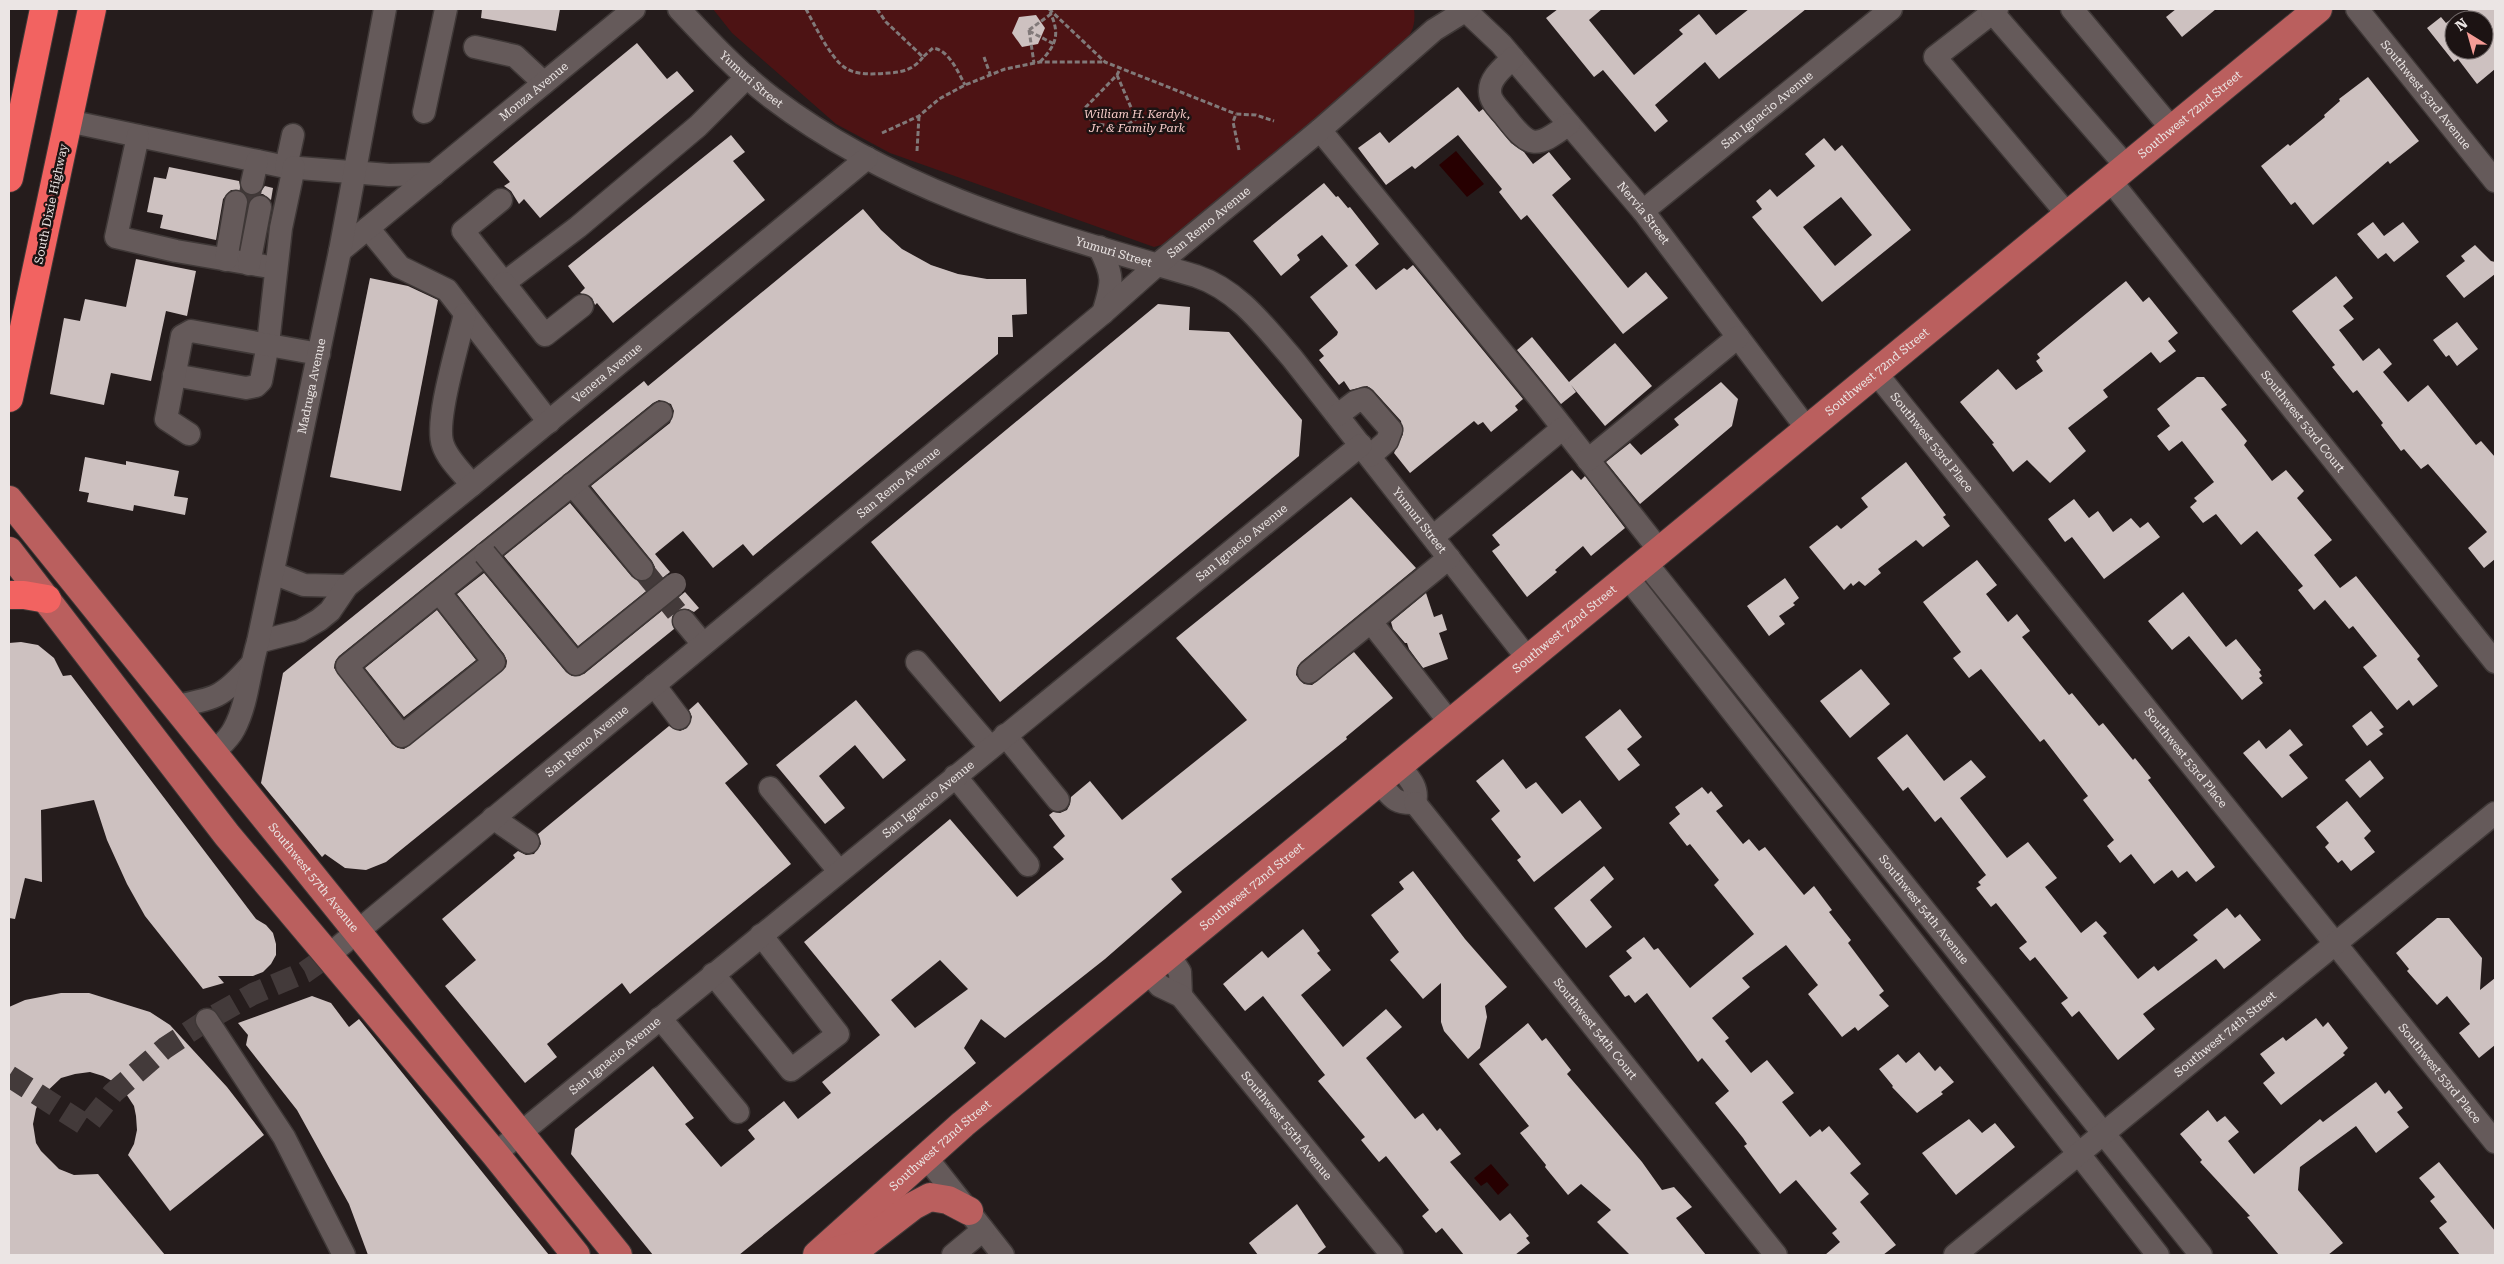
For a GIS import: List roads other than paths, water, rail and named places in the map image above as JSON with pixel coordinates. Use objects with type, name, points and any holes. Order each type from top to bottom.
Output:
[{"type":"highway","points":[[9,178],[44,9]]},
{"type":"highway","name":"South Dixie Highway","points":[[9,398],[92,9]]},
{"type":"highway","points":[[9,595],[24,595],[47,599]]},
{"type":"main road","name":"Southwest 72nd Street","points":[[818,1255],[926,1157],[1158,964],[1390,775],[1528,659],[2318,9]]},
{"type":"main road","name":"Southwest 57th Avenue","points":[[9,500],[618,1255]]},
{"type":"main road","points":[[9,551],[209,812],[495,1154],[576,1255]]},
{"type":"main road","points":[[133,712],[196,751],[213,753],[209,812]]},
{"type":"main road","points":[[818,1255],[865,1243],[913,1206],[930,1197],[948,1200],[976,1221]]},
{"type":"street","name":"Madruga Avenue","points":[[213,753],[234,730],[242,710],[250,666],[258,642],[340,251],[386,9]]},
{"type":"street","points":[[424,112],[446,9]]},
{"type":"street","name":"Monza Avenue","points":[[340,251],[634,9]]},
{"type":"street","name":"Yumuri Street","points":[[679,9],[747,77],[821,132],[918,185],[964,204],[1210,281],[1234,295],[1277,341],[1338,415],[1528,659]]},
{"type":"street","name":"Nervia Street","points":[[1466,9],[1513,58],[1644,211],[1808,430]]},
{"type":"street","name":"San Remo Avenue","points":[[329,955],[1104,313],[1157,265],[1320,130],[1434,30],[1466,9]]},
{"type":"street","name":"San Ignacio Avenue","points":[[1644,211],[1891,9]]},
{"type":"street","points":[[2072,9],[2172,129]]},
{"type":"street","name":"Southwest 53rd Avenue","points":[[2357,9],[2495,181]]},
{"type":"street","points":[[1994,11],[1935,57],[2068,215]]},
{"type":"street","name":"Southwest 53rd Court","points":[[1994,11],[2495,662]]},
{"type":"street","points":[[475,47],[515,56],[544,83]]},
{"type":"street","points":[[1513,58],[1494,78],[1490,93],[1492,100],[1519,134],[1526,139],[1546,141],[1569,124]]},
{"type":"street","points":[[504,283],[578,226],[698,126],[747,77]]},
{"type":"street","points":[[68,121],[270,163],[389,175],[434,174]]},
{"type":"street","points":[[1320,130],[1588,460],[1645,564],[2078,1154],[2158,1255]]},
{"type":"street","points":[[237,262],[250,194],[270,163],[293,135]]},
{"type":"street","points":[[138,136],[116,237],[176,252],[276,268]]},
{"type":"street","name":"Venera Avenue","points":[[258,642],[278,638],[310,626],[330,611],[347,586],[549,422],[867,158]]},
{"type":"street","points":[[174,375],[246,388],[256,386],[261,381],[268,344],[281,228],[270,163]]},
{"type":"street","points":[[502,200],[464,231],[545,335],[582,306]]},
{"type":"street","points":[[368,228],[400,267],[447,290],[549,422]]},
{"type":"street","points":[[1099,247],[1112,275],[1112,284],[1104,313]]},
{"type":"street","points":[[465,314],[447,393],[440,435],[444,447],[472,485]]},
{"type":"street","points":[[188,434],[166,419],[182,336],[186,332],[191,331],[319,354]]},
{"type":"street","points":[[1588,460],[1738,337]]},
{"type":"street","name":"Southwest 53rd Place","points":[[1876,373],[2495,1142]]},
{"type":"street","name":"San Ignacio Avenue","points":[[495,1154],[997,741],[1366,450],[1387,441],[1391,430],[1364,399],[1355,402],[1338,415]]},
{"type":"street","points":[[439,592],[494,662],[402,736],[347,666],[660,413]]},
{"type":"street","points":[[1433,537],[1563,428]]},
{"type":"street","points":[[572,484],[642,570]]},
{"type":"street","points":[[485,554],[576,664],[675,584]]},
{"type":"street","points":[[1309,672],[1449,558]]},
{"type":"street","name":"Southwest 54th Avenue","points":[[1645,564],[2200,1255]]},
{"type":"street","points":[[273,573],[304,585],[347,586]]},
{"type":"street","points":[[684,621],[703,644]]},
{"type":"street","points":[[1371,622],[1451,724]]},
{"type":"street","points":[[918,662],[1058,800]]},
{"type":"street","points":[[175,706],[212,699],[226,691],[250,666]]},
{"type":"street","points":[[654,685],[679,718]]},
{"type":"street","name":"Southwest 54th Court","points":[[1390,775],[1414,785],[1417,795],[1414,803],[1776,1255]]},
{"type":"street","points":[[955,776],[1028,864]]},
{"type":"street","points":[[770,788],[839,871]]},
{"type":"street","name":"Southwest 74th Street","points":[[1955,1255],[2495,813]]},
{"type":"street","points":[[493,818],[528,842]]},
{"type":"street","points":[[713,974],[791,1070],[838,1034],[761,935]]},
{"type":"street","name":"Southwest 55th Avenue","points":[[1158,964],[1180,972],[1182,996],[1392,1255]]},
{"type":"street","points":[[660,1018],[738,1112]]},
{"type":"street","points":[[207,1020],[284,1137],[344,1255]]},
{"type":"street","points":[[926,1157],[1003,1255]]},
{"type":"street","points":[[953,1255],[976,1221]]},
{"type":"tunnel","points":[[248,205],[252,183]]},
{"type":"tunnel","points":[[642,569],[684,621]]},
{"type":"tunnel","points":[[9,1076],[87,1126],[113,1093],[165,1048],[207,1020],[253,994],[305,972],[329,955]]},
{"type":"park label","name":"William H. Kerdyk, Jr. & Family Park","points":[[1137,121]]}]
